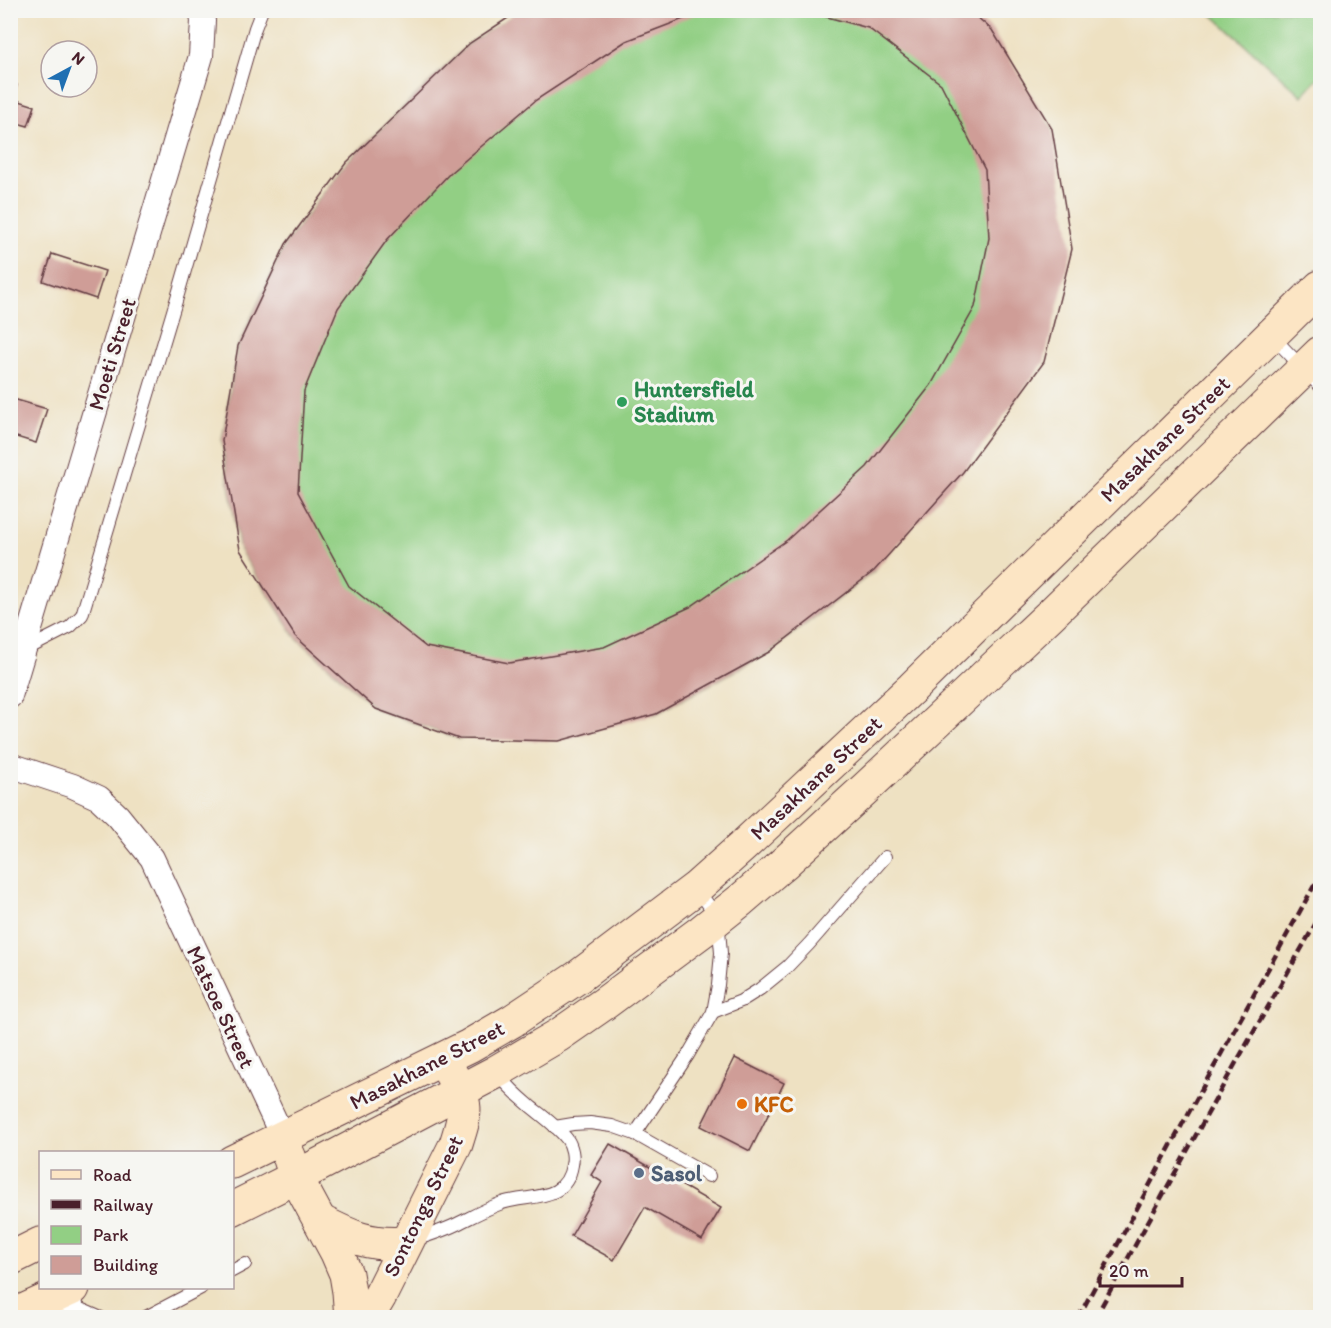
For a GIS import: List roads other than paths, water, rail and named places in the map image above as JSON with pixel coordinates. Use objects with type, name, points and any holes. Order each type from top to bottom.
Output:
[{"type":"main road","name":"Masakhane Street","points":[[234,1161],[486,1036],[543,1002],[696,888],[912,688],[1320,287]]},
{"type":"main road","name":"Masakhane Street","points":[[234,1208],[496,1072],[559,1035],[718,918],[783,864],[867,788],[1315,369]]},
{"type":"main road","name":"Sontonga Street","points":[[367,1317],[380,1296],[456,1144],[462,1124],[465,1108],[460,1091],[443,1059]]},
{"type":"main road","name":"Matsoe Street","points":[[283,1138],[296,1177],[346,1274],[351,1317]]},
{"type":"main road","points":[[320,1221],[362,1240],[388,1245],[406,1243]]},
{"type":"main road","points":[[10,1259],[39,1244]]},
{"type":"main road","points":[[10,1317],[69,1298]]},
{"type":"street","name":"Moeti Street","points":[[10,696],[201,56],[203,21],[201,10]]},
{"type":"street","name":"Matsoe Street","points":[[10,765],[73,786],[99,798],[118,816],[152,858],[283,1138]]},
{"type":"lane","points":[[24,650],[70,627],[82,615],[262,10]]},
{"type":"lane","points":[[1271,335],[1315,369]]},
{"type":"lane","points":[[713,1012],[750,995],[787,967],[885,857]]},
{"type":"lane","points":[[635,1134],[688,1055],[713,1012],[721,953],[718,918],[696,888]]},
{"type":"lane","points":[[406,1243],[453,1226],[501,1203],[553,1193],[570,1176],[573,1161],[571,1147],[566,1139],[513,1091],[496,1072]]},
{"type":"lane","points":[[555,1127],[590,1123],[612,1126],[635,1134],[709,1176]]},
{"type":"lane","points":[[234,1270],[245,1264]]},
{"type":"lane","points":[[144,1317],[197,1289]]},
{"type":"lane","points":[[69,1298],[101,1317]]},
{"type":"railway","points":[[1078,1318],[1320,875]]},
{"type":"railway","points":[[1095,1318],[1320,916]]},
{"type":"place","name":"Huntersfield Stadium","points":[[622,402]]},
{"type":"place","name":"KFC","points":[[742,1104]]},
{"type":"place","name":"Sasol","points":[[639,1173]]}]
